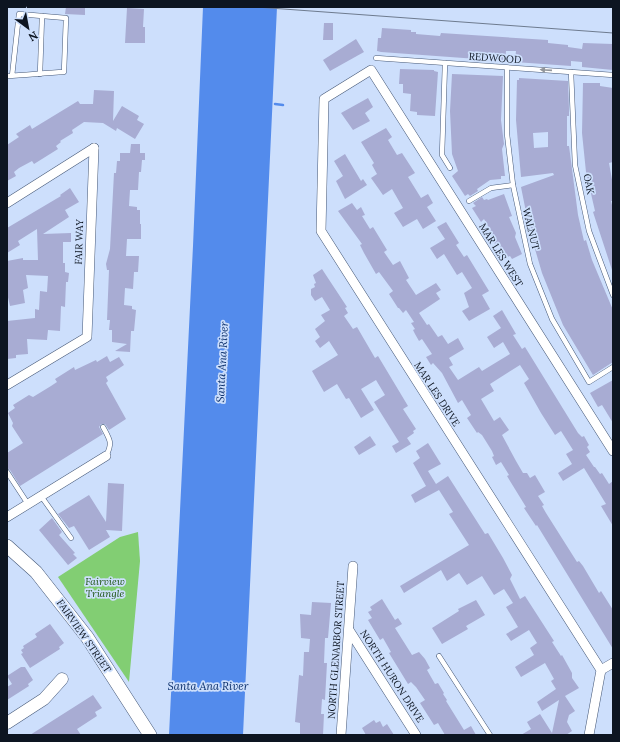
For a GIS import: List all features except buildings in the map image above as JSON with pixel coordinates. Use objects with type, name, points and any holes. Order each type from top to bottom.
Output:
[{"type":"main road","name":"FAIRVIEW STREET","points":[[7,546],[36,572],[87,637],[150,735]]},
{"type":"street","name":"MAR LES WEST","points":[[370,70],[613,451]]},
{"type":"street","name":"MAR LES DRIVE","points":[[370,70],[324,99],[320,231],[601,670]]},
{"type":"street","name":"FAIR WAY","points":[[7,203],[94,148],[87,337],[7,385]]},
{"type":"street","points":[[7,517],[106,456]]},
{"type":"street","name":"NORTH GLENARBOR STREET","points":[[341,735],[353,566]]},
{"type":"street","name":"NORTH HURON DRIVE","points":[[349,630],[416,735]]},
{"type":"street","points":[[589,735],[601,670],[613,663]]},
{"type":"street","points":[[7,723],[44,700],[62,679]]},
{"type":"lane","points":[[19,14],[66,18],[64,72],[40,74],[9,76],[19,14]]},
{"type":"lane","points":[[40,74],[42,16]]},
{"type":"lane","name":"REDWOOD","points":[[376,58],[613,75]]},
{"type":"lane","points":[[444,63],[442,155],[450,168]]},
{"type":"lane","name":"WALNUT","points":[[507,68],[507,134],[513,185],[530,264],[552,319],[589,382],[613,367]]},
{"type":"lane","name":"OAK","points":[[571,72],[575,165],[589,231],[613,295]]},
{"type":"lane","points":[[469,201],[491,188],[513,185]]},
{"type":"lane","points":[[103,428],[109,438],[111,446],[106,456]]},
{"type":"lane","points":[[7,472],[28,504]]},
{"type":"lane","points":[[42,496],[71,538]]},
{"type":"lane","points":[[439,656],[490,735]]},
{"type":"green space","name":"Fairview Triangle","points":[[138,532],[140,561],[129,682],[58,577],[120,537]]},
{"type":"water","name":"Santa Ana River","points":[[203,7],[277,7],[243,735],[169,735]]},
{"type":"waterway","points":[[275,104],[283,105]]},
{"type":"tram line","points":[[256,7],[613,33]]}]
